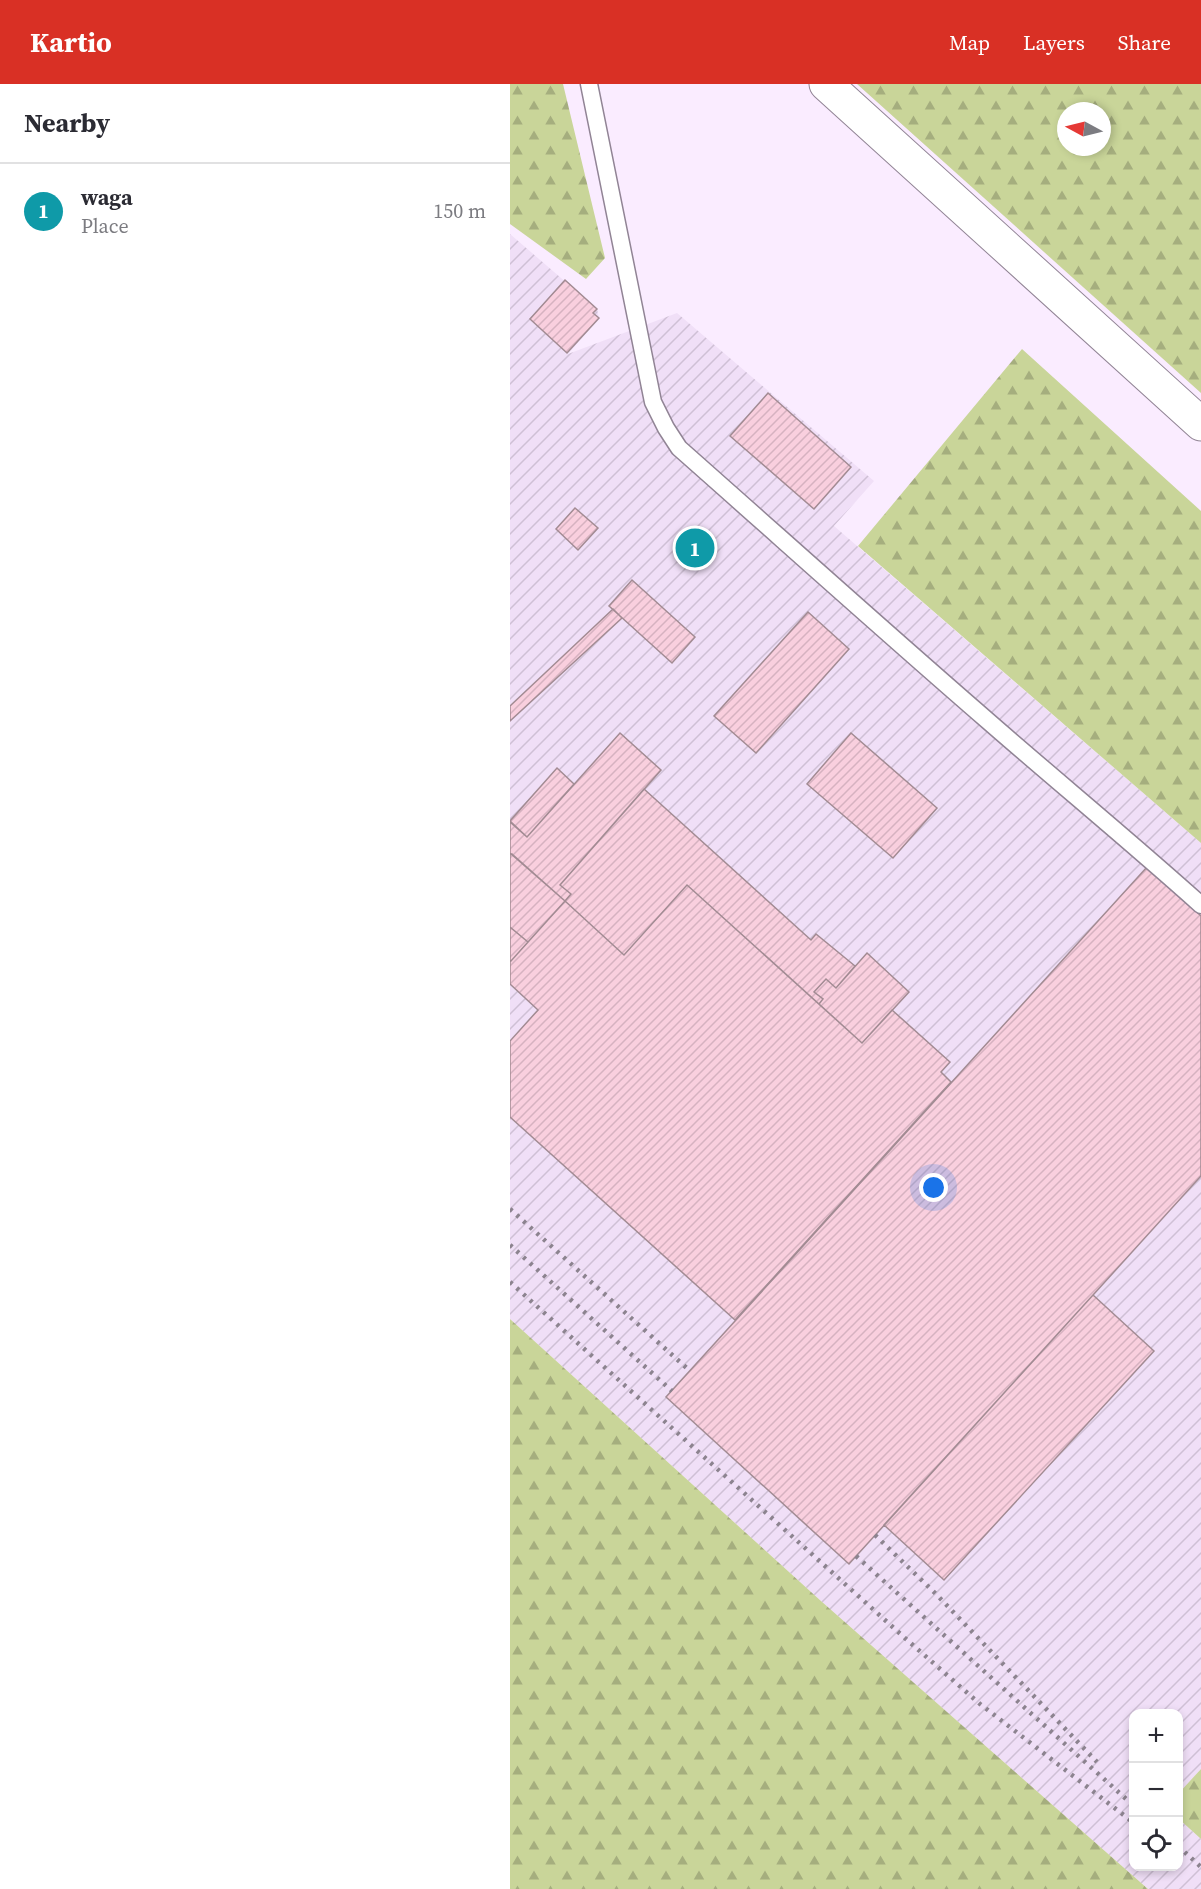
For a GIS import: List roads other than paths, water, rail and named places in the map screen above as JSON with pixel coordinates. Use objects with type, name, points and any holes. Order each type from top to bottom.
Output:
[{"type":"main road","points":[[826,84],[1201,424]]},
{"type":"lane","points":[[589,84],[653,402],[679,448],[912,655],[1034,761],[1130,840],[1201,905]]},
{"type":"railway","points":[[510,1209],[690,1371]]},
{"type":"railway","points":[[510,1245],[672,1391]]},
{"type":"railway","points":[[510,1282],[980,1704],[1129,1819]]},
{"type":"railway","points":[[875,1535],[936,1594],[1097,1762]]},
{"type":"railway","points":[[856,1556],[1129,1802]]},
{"type":"railway","points":[[1183,1851],[1201,1867]]},
{"type":"place","name":"waga","points":[[695,548]]}]
